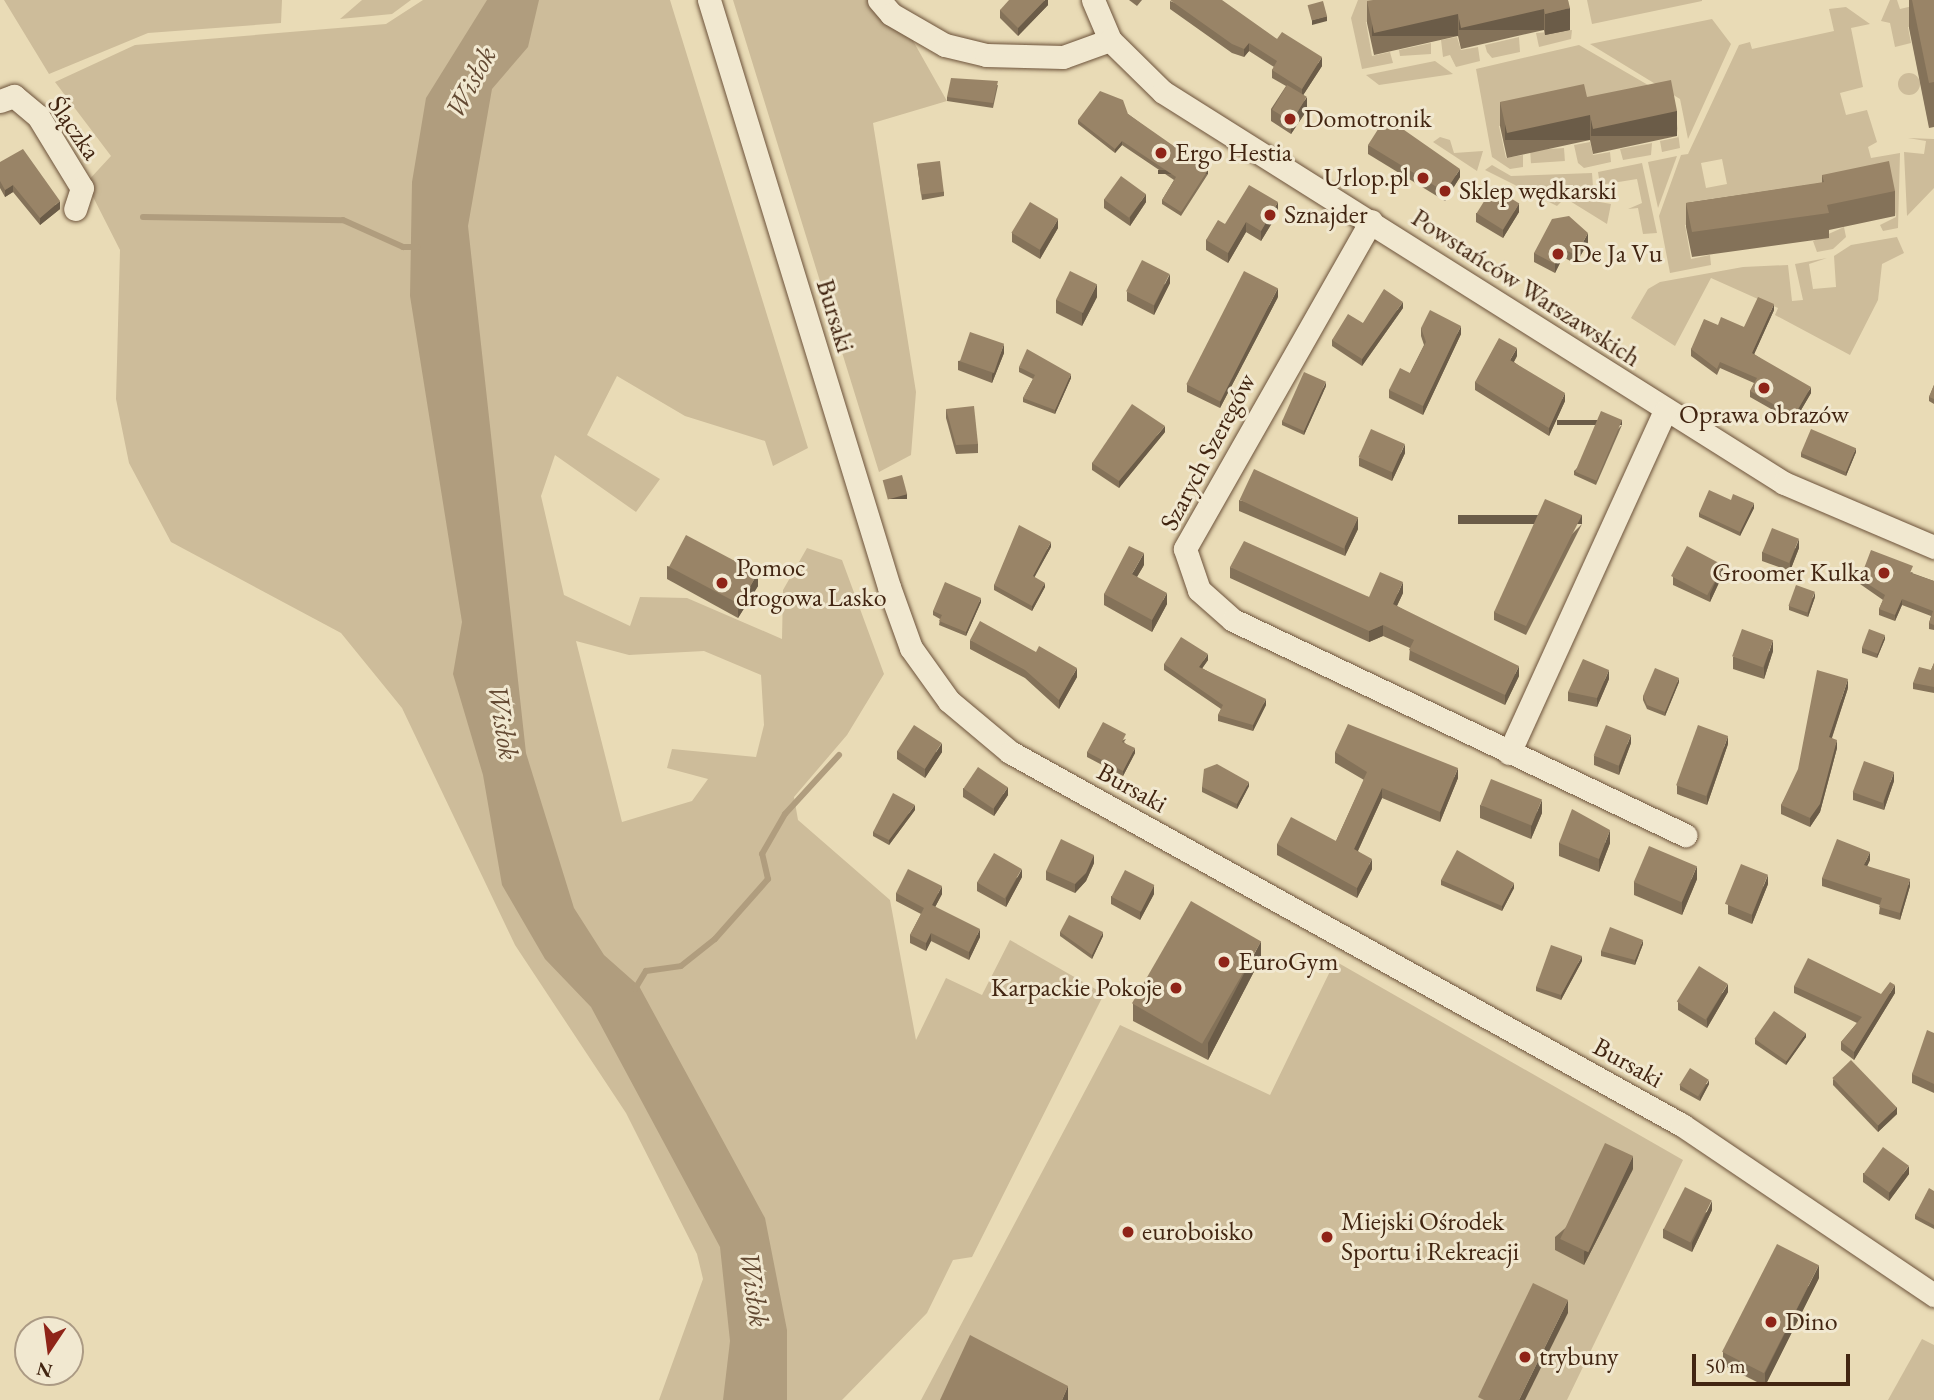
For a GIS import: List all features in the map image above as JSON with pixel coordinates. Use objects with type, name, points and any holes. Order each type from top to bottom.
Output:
[{"type":"street","name":"Bursaki","points":[[709,0],[889,587],[911,648],[949,701],[1010,752],[1682,1125],[1934,1296]]},
{"type":"street","points":[[878,0],[891,14],[945,46],[986,55],[1063,57],[1110,40],[1093,0]]},
{"type":"street","name":"Powstańców Warszawskich","points":[[1110,40],[1163,92],[1371,221],[1665,411],[1784,483],[1934,547]]},
{"type":"street","name":"Ślączka","points":[[0,101],[14,96],[38,116],[82,188],[75,209]]},
{"type":"street","name":"Szarych Szeregów","points":[[1371,221],[1185,549],[1199,590],[1233,620],[1685,835]]},
{"type":"street","points":[[1508,753],[1665,411]]},
{"type":"shaded area","points":[[4,0],[282,0],[281,23],[148,33],[49,74]]},
{"type":"shaded area","points":[[362,0],[411,0],[392,14],[340,19]]},
{"type":"shaded area","points":[[423,0],[670,0],[808,448],[773,466],[765,441],[685,416],[617,376],[587,435],[660,479],[636,512],[555,455],[541,496],[564,595],[630,626],[640,597],[687,598],[782,639],[783,590],[807,548],[842,560],[884,674],[847,735],[794,797],[798,820],[890,900],[916,1040],[946,978],[982,995],[1010,940],[1104,994],[972,1257],[953,1260],[927,1313],[842,1400],[659,1400],[703,1279],[697,1254],[626,1113],[515,945],[402,708],[341,633],[171,542],[129,463],[116,399],[120,250],[86,183],[111,156],[55,82],[135,45],[386,24]],"holes":[[[576,641],[629,655],[704,651],[761,675],[764,725],[756,757],[672,749],[667,768],[708,779],[692,801],[622,822]]]},
{"type":"shaded area","points":[[733,0],[890,0],[947,101],[873,123],[916,392],[911,455],[879,472]]},
{"type":"shaded area","points":[[1358,0],[1511,0],[1451,1],[1366,22],[1372,56],[1390,52],[1393,63],[1362,69],[1351,18]]},
{"type":"shaded area","points":[[1587,0],[1702,0],[1702,1],[1592,24]]},
{"type":"shaded area","points":[[1890,0],[1897,0],[1900,9],[1934,1],[1934,22],[1908,27],[1911,43],[1895,47],[1890,23],[1881,21]]},
{"type":"shaded area","points":[[1846,7],[1870,24],[1851,28],[1863,87],[1840,93],[1846,115],[1867,110],[1877,142],[1868,147],[1871,158],[1900,153],[1898,228],[1883,231],[1880,225],[1896,217],[1889,183],[1685,225],[1691,259],[1710,255],[1711,265],[1670,273],[1659,216],[1681,155],[1688,154],[1739,45],[1750,42],[1752,49],[1834,31],[1829,9]],"holes":[[[1722,159],[1727,184],[1706,188],[1701,163]]]},
{"type":"shaded area","points":[[1712,19],[1731,44],[1688,139],[1680,99],[1590,44]]},
{"type":"shaded area","points":[[1572,30],[1571,39],[1539,47],[1536,33]]},
{"type":"shaded area","points":[[1457,37],[1461,50],[1478,47],[1480,61],[1456,67],[1450,55],[1443,57],[1441,40]]},
{"type":"shaded area","points":[[1519,37],[1520,52],[1492,58],[1487,52],[1485,45]]},
{"type":"shaded area","points":[[1431,43],[1431,54],[1400,56],[1399,50]]},
{"type":"shaded area","points":[[1579,45],[1674,100],[1678,134],[1671,103],[1584,107],[1499,126],[1506,158],[1523,155],[1523,167],[1510,169],[1492,157],[1476,69]]},
{"type":"shaded area","points":[[1435,61],[1453,74],[1379,85],[1366,75]]},
{"type":"shaded area","points":[[1909,73],[1917,76],[1920,84],[1917,92],[1909,95],[1901,92],[1898,84],[1901,76]]},
{"type":"shaded area","points":[[1440,137],[1450,140],[1454,153],[1483,151],[1477,171],[1433,142]]},
{"type":"shaded area","points":[[1679,137],[1680,148],[1662,152],[1660,141]]},
{"type":"shaded area","points":[[1908,138],[1934,139],[1934,188],[1907,216],[1904,152],[1924,154],[1926,141]]},
{"type":"shaded area","points":[[1590,142],[1593,155],[1610,152],[1611,162],[1584,168],[1578,163],[1574,145]]},
{"type":"shaded area","points":[[1652,143],[1651,155],[1623,160],[1620,149]]},
{"type":"shaded area","points":[[1564,148],[1565,161],[1531,163],[1530,150]]},
{"type":"shaded area","points":[[1677,156],[1658,208],[1648,162]]},
{"type":"shaded area","points":[[1642,163],[1657,233],[1643,234],[1638,208],[1628,209],[1642,203],[1637,179],[1600,185],[1598,172]]},
{"type":"shaded area","points":[[1492,165],[1511,176],[1592,173],[1594,201],[1611,204],[1607,224],[1565,198],[1557,206],[1485,170]]},
{"type":"shaded area","points":[[1844,227],[1846,237],[1833,249],[1817,252],[1813,241]]},
{"type":"shaded area","points":[[1897,237],[1904,253],[1882,264],[1878,300],[1850,355],[1775,315],[1778,308],[1711,278],[1675,346],[1631,318],[1648,289],[1660,282],[1743,267],[1788,265],[1792,301],[1803,300],[1795,264],[1827,258],[1809,264],[1813,289],[1836,287],[1834,256],[1851,245]]},
{"type":"shaded area","name":"Miejski Ośrodek Sportu i Rekreacji","points":[[1335,961],[1683,1160],[1567,1400],[921,1400],[1120,1025],[1270,1095]]},
{"type":"shaded area","points":[[1922,1339],[1934,1345],[1934,1400],[1888,1400]]},
{"type":"water","name":"Wisłok","points":[[487,0],[539,0],[528,47],[492,89],[468,226],[526,753],[574,908],[604,955],[639,986],[765,1218],[787,1330],[787,1400],[723,1400],[730,1341],[720,1247],[591,1007],[545,959],[502,885],[483,775],[453,674],[462,622],[410,296],[412,182],[426,98]]},
{"type":"building","points":[[1009,0],[1045,0],[1018,28],[1000,10]]},
{"type":"building","points":[[1170,0],[1222,0],[1277,39],[1282,32],[1322,57],[1302,89],[1272,70],[1277,61],[1249,43],[1244,49],[1232,44]]},
{"type":"building","points":[[1568,0],[1570,8],[1545,14],[1544,9],[1461,28],[1458,14],[1374,33],[1367,1]]},
{"type":"building","points":[[1912,0],[1934,0],[1934,82],[1929,83]]},
{"type":"building","points":[[1323,1],[1327,16],[1312,21],[1308,5]]},
{"type":"building","points":[[951,78],[998,81],[993,103],[947,97]]},
{"type":"building","points":[[1671,80],[1677,111],[1593,129],[1590,115],[1507,133],[1500,102],[1584,84],[1587,97]]},
{"type":"building","points":[[1287,85],[1307,97],[1292,122],[1272,110]]},
{"type":"building","points":[[1100,91],[1123,100],[1128,114],[1208,170],[1181,212],[1162,200],[1176,177],[1122,141],[1115,149],[1078,120]]},
{"type":"building","points":[[1382,123],[1394,130],[1397,125],[1460,169],[1445,192],[1368,145]]},
{"type":"building","points":[[23,149],[60,201],[40,218],[13,185],[5,190],[0,181],[0,162]]},
{"type":"building","points":[[940,161],[944,192],[921,195],[917,164]]},
{"type":"building","points":[[1889,161],[1895,191],[1827,205],[1829,213],[1692,232],[1686,203],[1824,182],[1822,175]]},
{"type":"building","points":[[1121,176],[1146,194],[1129,218],[1104,199]]},
{"type":"building","points":[[1249,185],[1278,202],[1261,231],[1246,222],[1228,253],[1206,240],[1218,220],[1225,224]]},
{"type":"building","points":[[1493,187],[1519,203],[1503,230],[1477,213]]},
{"type":"building","points":[[1030,202],[1058,219],[1040,250],[1011,233]]},
{"type":"building","points":[[1569,216],[1588,233],[1576,255],[1563,249],[1555,264],[1534,253],[1552,219]]},
{"type":"building","points":[[1142,260],[1170,274],[1154,305],[1126,291]]},
{"type":"building","points":[[1070,271],[1097,284],[1083,313],[1056,300]]},
{"type":"building","points":[[1244,271],[1278,288],[1220,401],[1186,384]]},
{"type":"building","points":[[1384,289],[1403,302],[1362,359],[1332,340],[1348,314],[1363,323]]},
{"type":"building","points":[[1758,297],[1774,304],[1752,353],[1811,387],[1794,416],[1750,391],[1757,378],[1720,362],[1717,369],[1691,349],[1704,319],[1718,325],[1721,317],[1744,327]]},
{"type":"building","points":[[1430,310],[1461,326],[1423,406],[1389,390],[1400,368],[1410,373],[1426,342],[1421,328]]},
{"type":"building","points":[[970,332],[1004,344],[994,373],[960,361]]},
{"type":"building","points":[[1499,338],[1517,348],[1510,360],[1565,393],[1549,428],[1475,382]]},
{"type":"building","points":[[1027,349],[1071,374],[1055,410],[1023,398],[1035,375],[1019,367]]},
{"type":"building","points":[[1304,372],[1326,382],[1304,431],[1282,421]]},
{"type":"building","points":[[1934,385],[1934,399],[1929,397]]},
{"type":"building","points":[[1132,404],[1165,426],[1119,481],[1092,463]]},
{"type":"building","points":[[974,406],[978,444],[956,445],[946,409]]},
{"type":"building","points":[[1601,411],[1622,420],[1596,481],[1575,472]]},
{"type":"building","points":[[1371,429],[1405,444],[1392,472],[1358,457]]},
{"type":"building","points":[[1811,429],[1856,448],[1846,472],[1801,453]]},
{"type":"building","points":[[1254,469],[1358,518],[1344,548],[1240,500]]},
{"type":"building","points":[[902,475],[907,494],[888,499],[883,480]]},
{"type":"building","points":[[1709,490],[1731,500],[1733,494],[1754,503],[1740,532],[1699,513]]},
{"type":"building","points":[[1545,499],[1582,515],[1526,626],[1494,612]]},
{"type":"building","points":[[1019,525],[1051,542],[1033,576],[1045,583],[1032,606],[994,585]]},
{"type":"building","points":[[1772,528],[1799,539],[1789,563],[1762,552]]},
{"type":"building","points":[[686,535],[758,573],[741,605],[669,567]]},
{"type":"building","points":[[1244,541],[1369,597],[1380,572],[1403,582],[1393,604],[1519,666],[1505,695],[1409,650],[1414,640],[1383,625],[1369,631],[1230,567]]},
{"type":"building","points":[[1129,546],[1144,553],[1132,574],[1167,593],[1152,620],[1104,594]]},
{"type":"building","points":[[1687,546],[1723,565],[1707,595],[1671,576]]},
{"type":"building","points":[[1871,550],[1913,566],[1910,573],[1934,581],[1934,625],[1929,623],[1933,611],[1902,599],[1895,615],[1879,609],[1885,595],[1860,579]]},
{"type":"building","points":[[945,582],[981,598],[966,632],[939,621],[942,615],[933,611]]},
{"type":"building","points":[[1796,585],[1815,592],[1807,613],[1788,606]]},
{"type":"building","points":[[980,621],[1036,652],[1039,646],[1077,668],[1059,700],[1025,670],[970,640]]},
{"type":"building","points":[[1742,629],[1773,640],[1763,668],[1732,656]]},
{"type":"building","points":[[1869,629],[1885,635],[1878,654],[1862,648]]},
{"type":"building","points":[[1181,637],[1208,654],[1199,667],[1266,699],[1253,725],[1218,715],[1223,705],[1164,664]]},
{"type":"building","points":[[1583,659],[1609,670],[1597,698],[1568,692]]},
{"type":"building","points":[[1934,663],[1934,687],[1913,683],[1919,667],[1931,670]]},
{"type":"building","points":[[1655,668],[1679,678],[1665,712],[1647,705],[1643,696]]},
{"type":"building","points":[[1817,670],[1848,679],[1829,737],[1837,740],[1820,804],[1810,818],[1781,805],[1798,769]]},
{"type":"building","points":[[1103,722],[1126,734],[1122,742],[1135,748],[1123,771],[1087,752]]},
{"type":"building","points":[[1348,724],[1458,768],[1440,812],[1382,788],[1354,849],[1372,859],[1357,888],[1277,844],[1291,817],[1336,841],[1367,772],[1335,752]]},
{"type":"building","points":[[914,725],[942,743],[925,769],[897,751]]},
{"type":"building","points":[[1606,725],[1631,735],[1619,766],[1594,756]]},
{"type":"building","points":[[1698,725],[1728,736],[1706,796],[1676,785]]},
{"type":"building","points":[[1864,761],[1894,772],[1883,803],[1853,792]]},
{"type":"building","points":[[1217,764],[1249,782],[1237,804],[1202,787],[1204,769]]},
{"type":"building","points":[[978,767],[1008,787],[993,809],[963,789]]},
{"type":"building","points":[[1491,779],[1542,800],[1532,826],[1481,805]]},
{"type":"building","points":[[893,793],[915,805],[889,840],[873,832]]},
{"type":"building","points":[[1572,809],[1610,830],[1599,859],[1559,843]]},
{"type":"building","points":[[1061,839],[1094,855],[1086,873],[1075,884],[1046,871]]},
{"type":"building","points":[[1837,839],[1870,852],[1864,865],[1910,879],[1900,913],[1879,907],[1882,898],[1822,878]]},
{"type":"building","points":[[1649,846],[1697,866],[1682,902],[1634,882]]},
{"type":"building","points":[[1457,850],[1514,883],[1502,906],[1441,880]]},
{"type":"building","points":[[994,853],[1022,869],[1005,898],[977,882]]},
{"type":"building","points":[[1741,864],[1768,875],[1752,915],[1725,904]]},
{"type":"building","points":[[908,869],[942,886],[932,905],[980,929],[969,952],[931,933],[926,943],[910,935],[924,908],[896,893]]},
{"type":"building","points":[[1125,870],[1154,885],[1141,912],[1111,897]]},
{"type":"building","points":[[1191,901],[1261,942],[1202,1044],[1132,1003]]},
{"type":"building","points":[[1069,915],[1103,932],[1092,955],[1060,932]]},
{"type":"building","points":[[1610,927],[1643,940],[1635,960],[1601,951]]},
{"type":"building","points":[[1551,945],[1582,956],[1561,995],[1536,987]]},
{"type":"building","points":[[1808,958],[1881,994],[1890,982],[1895,985],[1854,1052],[1841,1042],[1862,1017],[1794,986]]},
{"type":"building","points":[[1699,966],[1728,984],[1706,1020],[1677,1002]]},
{"type":"building","points":[[1774,1011],[1806,1033],[1786,1061],[1754,1039]]},
{"type":"building","points":[[1927,1030],[1934,1033],[1934,1084],[1912,1074]]},
{"type":"building","points":[[1851,1060],[1897,1107],[1878,1126],[1832,1078]]},
{"type":"building","points":[[1690,1068],[1709,1080],[1698,1097],[1679,1085]]},
{"type":"building","points":[[1605,1143],[1633,1156],[1588,1252],[1560,1239]]},
{"type":"building","points":[[1883,1147],[1909,1166],[1889,1193],[1864,1174]]},
{"type":"building","points":[[1685,1187],[1712,1201],[1690,1242],[1664,1229]]},
{"type":"building","points":[[1929,1188],[1934,1191],[1934,1225],[1915,1215]]},
{"type":"building","name":"Dino","points":[[1777,1244],[1819,1265],[1764,1373],[1722,1352]]},
{"type":"building","name":"trybuny","points":[[1533,1283],[1568,1300],[1519,1400],[1484,1400],[1478,1397]]},
{"type":"building","points":[[970,1335],[1068,1386],[1062,1400],[940,1400]]},
{"type":"waterway","points":[[143,217],[343,220],[403,247],[418,247]]},
{"type":"waterway","points":[[635,989],[646,971],[681,966],[715,939],[768,879],[762,854],[785,814],[839,755]]},
{"type":"place","name":"Domotronik","points":[[1290,119]]},
{"type":"place","name":"Ergo Hestia","points":[[1161,153]]},
{"type":"place","name":"Urlop.pl","points":[[1423,178]]},
{"type":"place","name":"Sklep wędkarski","points":[[1445,191]]},
{"type":"place","name":"Sznajder","points":[[1270,215]]},
{"type":"place","name":"De Ja Vu","points":[[1558,254]]},
{"type":"place","name":"Oprawa obrazów","points":[[1764,388]]},
{"type":"place","name":"Groomer Kulka","points":[[1884,573]]},
{"type":"place","name":"Pomoc drogowa Lasko","points":[[722,583]]},
{"type":"place","name":"EuroGym","points":[[1224,962]]},
{"type":"place","name":"Karpackie Pokoje","points":[[1176,988]]},
{"type":"place","name":"euroboisko","points":[[1128,1232]]},
{"type":"place","name":"Miejski Ośrodek Sportu i Rekreacji","points":[[1327,1237]]},
{"type":"place","name":"Dino","points":[[1771,1322]]},
{"type":"place","name":"trybuny","points":[[1525,1357]]}]
